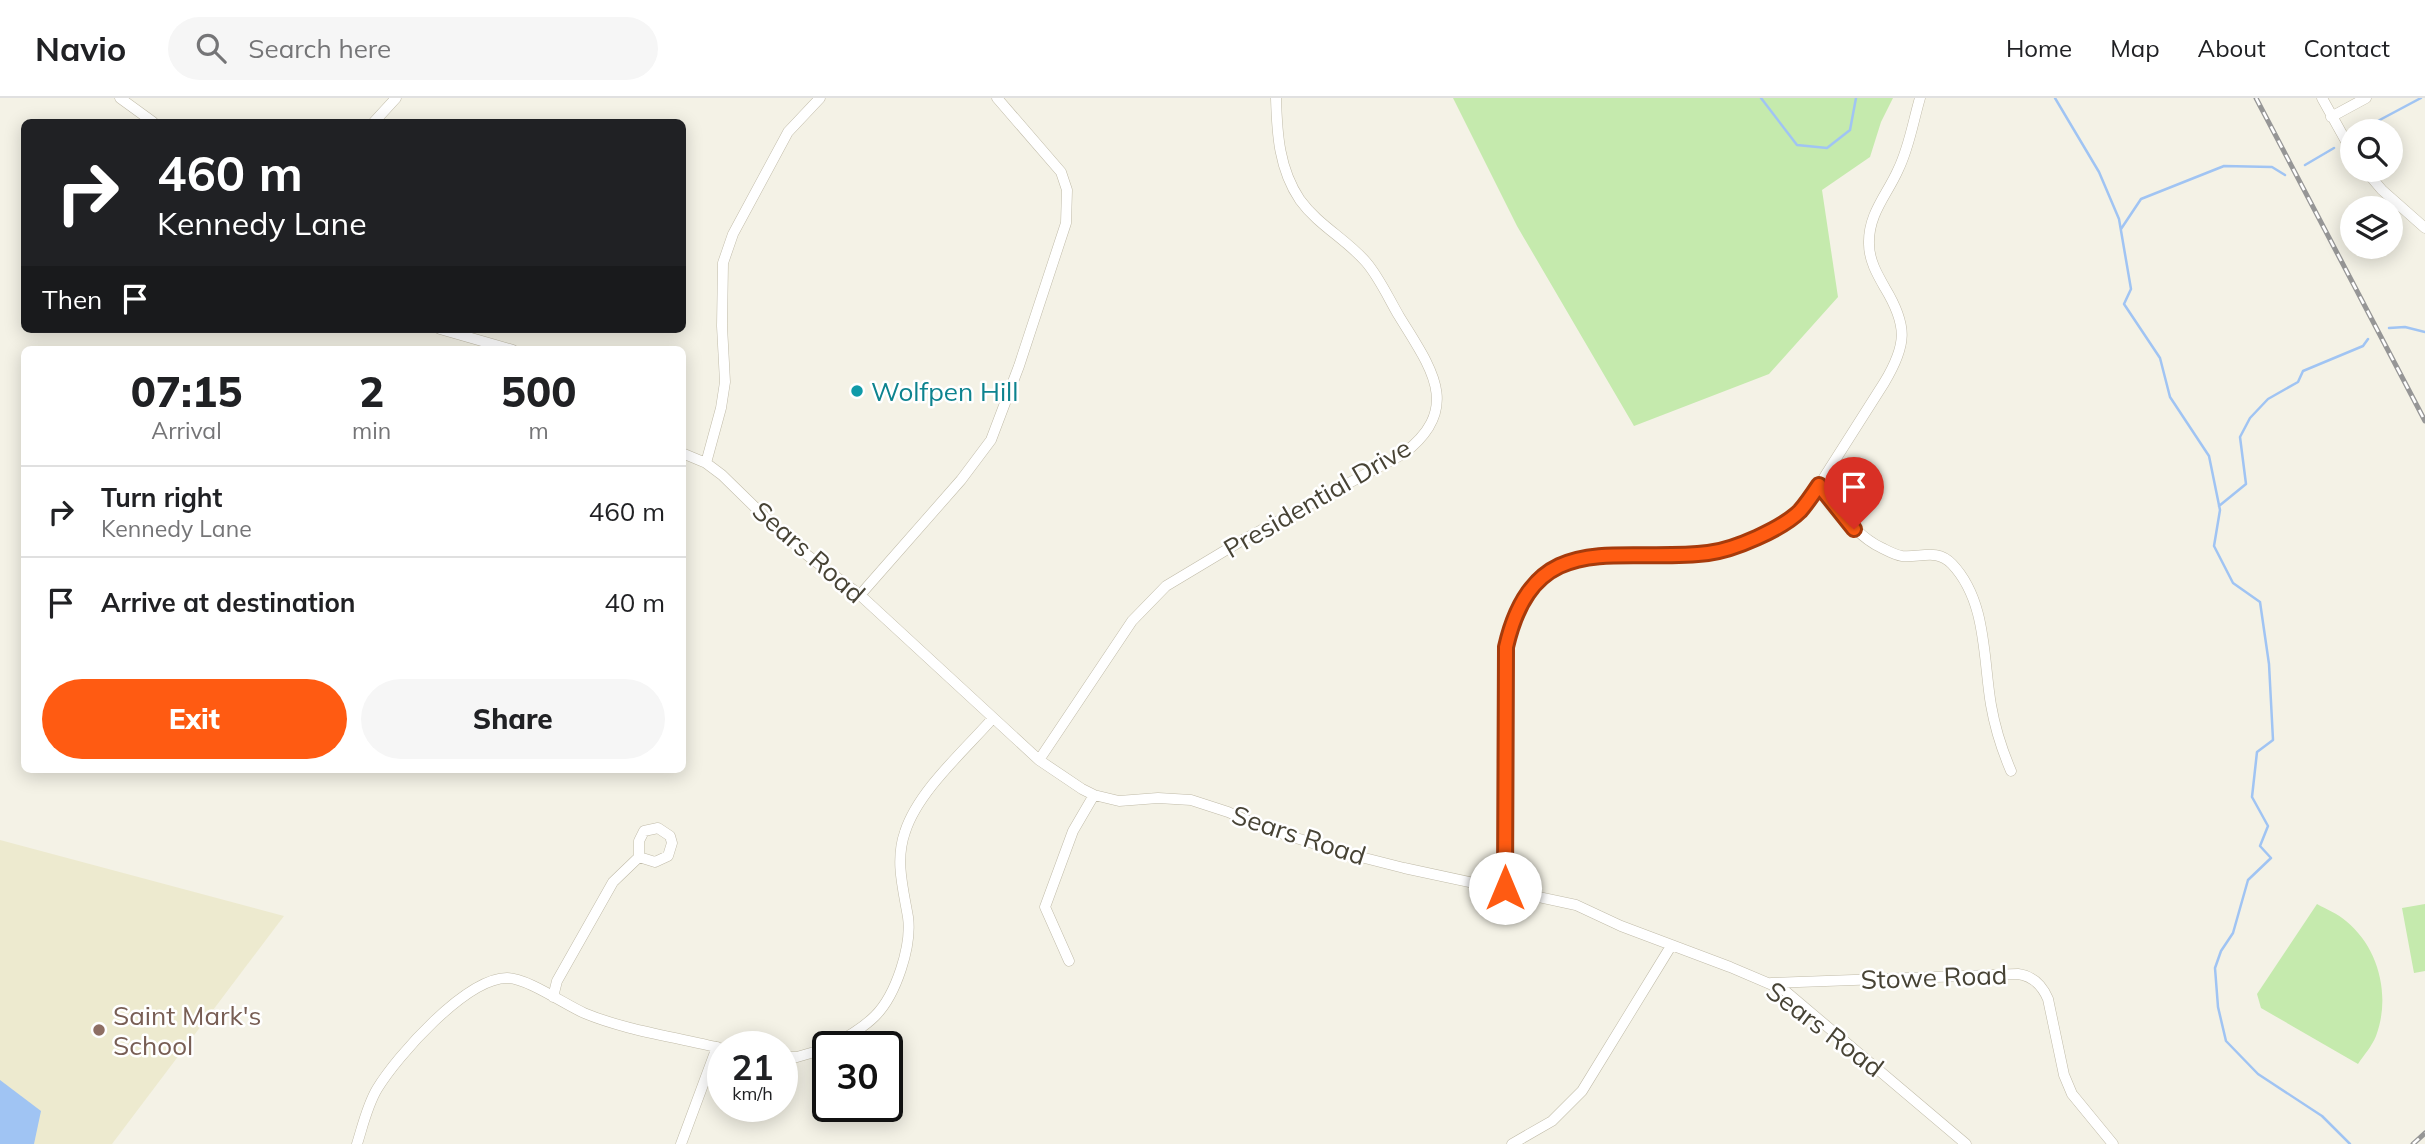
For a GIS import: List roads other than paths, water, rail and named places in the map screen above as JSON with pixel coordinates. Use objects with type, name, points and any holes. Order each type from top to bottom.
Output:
[{"type":"street","points":[[120,98],[149,119]]},
{"type":"street","points":[[377,119],[396,98]]},
{"type":"street","points":[[706,463],[725,382],[723,263],[733,234],[788,132],[820,98]]},
{"type":"street","points":[[860,595],[961,480],[992,440],[1066,223],[1067,190],[1062,172],[998,98]]},
{"type":"street","name":"Presidential Drive","points":[[1039,760],[1132,621],[1166,586],[1241,541],[1403,454],[1425,435],[1434,416],[1437,397],[1433,374],[1368,264],[1315,216],[1301,201],[1289,180],[1279,145],[1276,98]]},
{"type":"street","points":[[1505,888],[1506,647],[1516,614],[1529,592],[1553,570],[1585,557],[1710,553],[1756,539],[1798,513],[1884,383],[1895,365],[1902,343],[1900,316],[1871,258],[1870,227],[1873,214],[1899,170],[1920,98]]},
{"type":"street","points":[[2322,98],[2340,132]]},
{"type":"street","points":[[2331,117],[2366,98]]},
{"type":"street","points":[[2375,182],[2425,228]]},
{"type":"street","points":[[454,333],[499,346]]},
{"type":"street","name":"Sears Road","points":[[686,455],[706,463],[737,488],[807,555],[860,595],[1039,760],[1094,795],[1119,801],[1158,798],[1191,800],[1319,846],[1404,868],[1576,905],[1784,990],[1966,1144]]},
{"type":"street","points":[[1819,485],[1863,539],[1899,556],[1927,553],[1941,555],[1951,562],[1963,578],[1972,596],[1986,652],[1994,724],[2011,771]]},
{"type":"street","points":[[856,1031],[875,1016],[893,987],[906,952],[909,920],[901,881],[901,846],[906,828],[920,803],[993,718]]},
{"type":"street","points":[[1069,961],[1045,907],[1073,831],[1094,795]]},
{"type":"street","points":[[553,997],[557,981],[613,882],[639,857]]},
{"type":"street","points":[[1513,1144],[1552,1121],[1582,1091],[1671,946]]},
{"type":"street","name":"Stowe Road","points":[[1770,983],[2018,974],[2033,978],[2048,999],[2064,1074],[2072,1094],[2113,1144]]},
{"type":"street","points":[[358,1144],[367,1111],[391,1069],[457,1000],[495,979],[510,978],[584,1013],[616,1024],[707,1045]]},
{"type":"street","points":[[681,1144],[707,1080]]},
{"type":"water","points":[[0,1080],[41,1111],[34,1144],[0,1144]]},
{"type":"waterway","points":[[1761,98],[1797,145],[1827,148],[1850,130],[1856,98]]},
{"type":"waterway","points":[[2055,98],[2099,172],[2119,219],[2131,289],[2124,304],[2160,358],[2170,397],[2209,456],[2220,510],[2214,546],[2233,583],[2260,602],[2269,664],[2273,740],[2257,752],[2252,797],[2268,826],[2260,846],[2271,858],[2248,880],[2233,933],[2221,951],[2215,968],[2218,1007],[2226,1041],[2258,1074],[2322,1116],[2350,1144]]},
{"type":"waterway","points":[[2382,119],[2421,98]]},
{"type":"waterway","points":[[2305,165],[2334,148]]},
{"type":"waterway","points":[[2121,229],[2141,199],[2224,166],[2272,167],[2285,175]]},
{"type":"waterway","points":[[2389,328],[2405,327],[2425,332]]},
{"type":"waterway","points":[[2219,506],[2246,484],[2240,437],[2250,418],[2268,399],[2298,382],[2303,371],[2363,346],[2368,339]]},
{"type":"railway","points":[[2256,98],[2425,421]]},
{"type":"railway","points":[[2413,1144],[2425,1133]]},
{"type":"place","name":"Wolfpen Hill","points":[[857,391]]},
{"type":"place","name":"Saint Mark's School","points":[[99,1030]]}]
